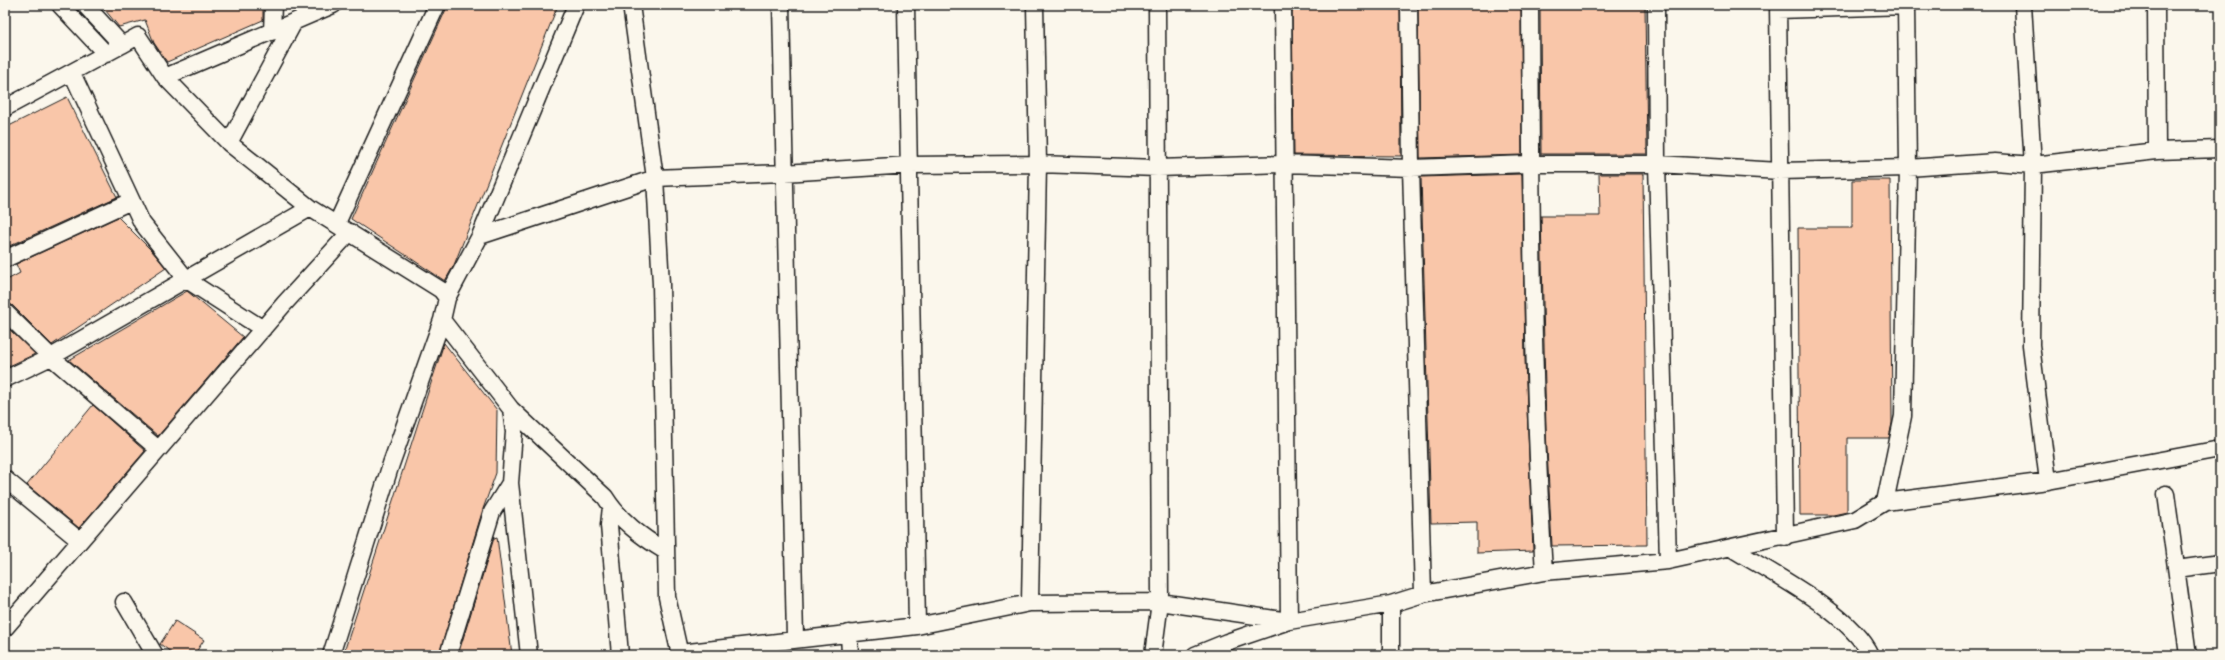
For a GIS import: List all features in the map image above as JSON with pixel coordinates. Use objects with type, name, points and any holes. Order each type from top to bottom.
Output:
[{"type":"street","points":[[60,5],[106,54]]},
{"type":"street","points":[[85,5],[122,45]]},
{"type":"street","points":[[272,32],[273,5]]},
{"type":"street","points":[[165,77],[333,5]]},
{"type":"street","points":[[336,223],[437,5]]},
{"type":"street","points":[[331,655],[391,464],[442,320],[447,298],[480,236],[576,5]]},
{"type":"street","points":[[631,5],[655,178],[661,284],[667,597],[680,654],[795,638],[917,626],[1030,603],[1160,602],[1289,621]]},
{"type":"street","points":[[781,5],[795,638]]},
{"type":"street","points":[[906,5],[917,626]]},
{"type":"street","points":[[1030,603],[1038,164],[1035,5]]},
{"type":"street","points":[[1153,655],[1160,602],[1157,5]]},
{"type":"street","points":[[1283,5],[1289,621]]},
{"type":"street","points":[[1409,5],[1411,168],[1423,594]]},
{"type":"street","points":[[1530,5],[1530,164],[1540,506],[1544,572]]},
{"type":"street","points":[[1656,5],[1657,164],[1668,561]]},
{"type":"street","points":[[2023,5],[2033,165],[2031,345],[2048,481]]},
{"type":"street","points":[[2156,5],[2157,151]]},
{"type":"street","points":[[1784,537],[1778,8],[1906,6],[1908,168],[1903,416],[1885,502]]},
{"type":"street","points":[[229,143],[294,22]]},
{"type":"street","points":[[5,108],[138,36],[165,77],[229,143],[310,208],[442,290],[447,298]]},
{"type":"street","points":[[72,73],[142,223],[187,280],[263,329]]},
{"type":"street","points":[[480,236],[655,178],[784,173],[909,165],[1038,164],[1158,168],[1284,164],[1411,168],[1530,164],[1657,164],[1780,171],[1908,168],[1995,162],[2033,165],[2157,151],[2220,149]]},
{"type":"street","points":[[5,258],[132,201]]},
{"type":"street","points":[[5,379],[51,357],[310,208]]},
{"type":"street","points":[[5,628],[158,449],[350,232]]},
{"type":"street","points":[[5,312],[51,357],[158,449]]},
{"type":"street","points":[[442,320],[511,408],[605,497],[611,507],[640,536],[665,551]]},
{"type":"street","points":[[511,408],[514,432],[510,483],[529,655]]},
{"type":"street","points":[[1195,655],[1227,642],[1289,621],[1391,604],[1423,594],[1544,572],[1668,561],[1784,537],[1855,520],[1885,502],[2048,481],[2220,449]]},
{"type":"street","points":[[5,480],[80,541]]},
{"type":"street","points":[[448,655],[492,512],[510,483]]},
{"type":"street","points":[[2166,494],[2188,655]]},
{"type":"street","points":[[611,507],[609,524],[620,655]]},
{"type":"street","points":[[1731,548],[1833,612],[1866,647],[1870,655]]},
{"type":"street","points":[[2177,569],[2220,563]]},
{"type":"street","points":[[124,602],[155,655]]},
{"type":"street","points":[[1391,604],[1391,655]]},
{"type":"street","points":[[849,632],[850,655]]},
{"type":"building","points":[[101,5],[263,5],[263,20],[167,62],[154,43],[145,20],[119,27]]},
{"type":"building","points":[[448,5],[558,5],[454,265],[445,281],[351,219]]},
{"type":"building","points":[[1292,5],[1400,5],[1401,156],[1294,155]]},
{"type":"building","points":[[1418,5],[1521,5],[1522,155],[1420,158]]},
{"type":"building","points":[[1540,5],[1645,5],[1647,154],[1541,154]]},
{"type":"building","points":[[67,97],[117,197],[7,247],[5,243],[5,128]]},
{"type":"building","points":[[1522,174],[1525,360],[1533,551],[1477,553],[1477,522],[1431,523],[1421,177]]},
{"type":"building","points":[[1599,174],[1643,174],[1647,545],[1552,546],[1546,430],[1541,216],[1600,216]]},
{"type":"building","points":[[1852,180],[1890,180],[1892,423],[1889,438],[1847,438],[1847,512],[1833,515],[1800,515],[1798,228],[1852,228]]},
{"type":"building","points":[[118,217],[152,251],[166,268],[52,345],[12,305],[5,303],[5,281],[20,273],[16,264]]},
{"type":"building","points":[[187,291],[243,337],[158,436],[69,360]]},
{"type":"building","points":[[5,325],[35,354],[5,368]]},
{"type":"building","points":[[444,343],[497,410],[496,473],[483,509],[439,655],[343,655]]},
{"type":"building","points":[[93,405],[145,451],[79,528],[27,485]]},
{"type":"building","points":[[497,537],[512,655],[458,655],[494,538]]},
{"type":"building","points":[[175,621],[204,640],[194,655],[175,655],[160,644]]}]
